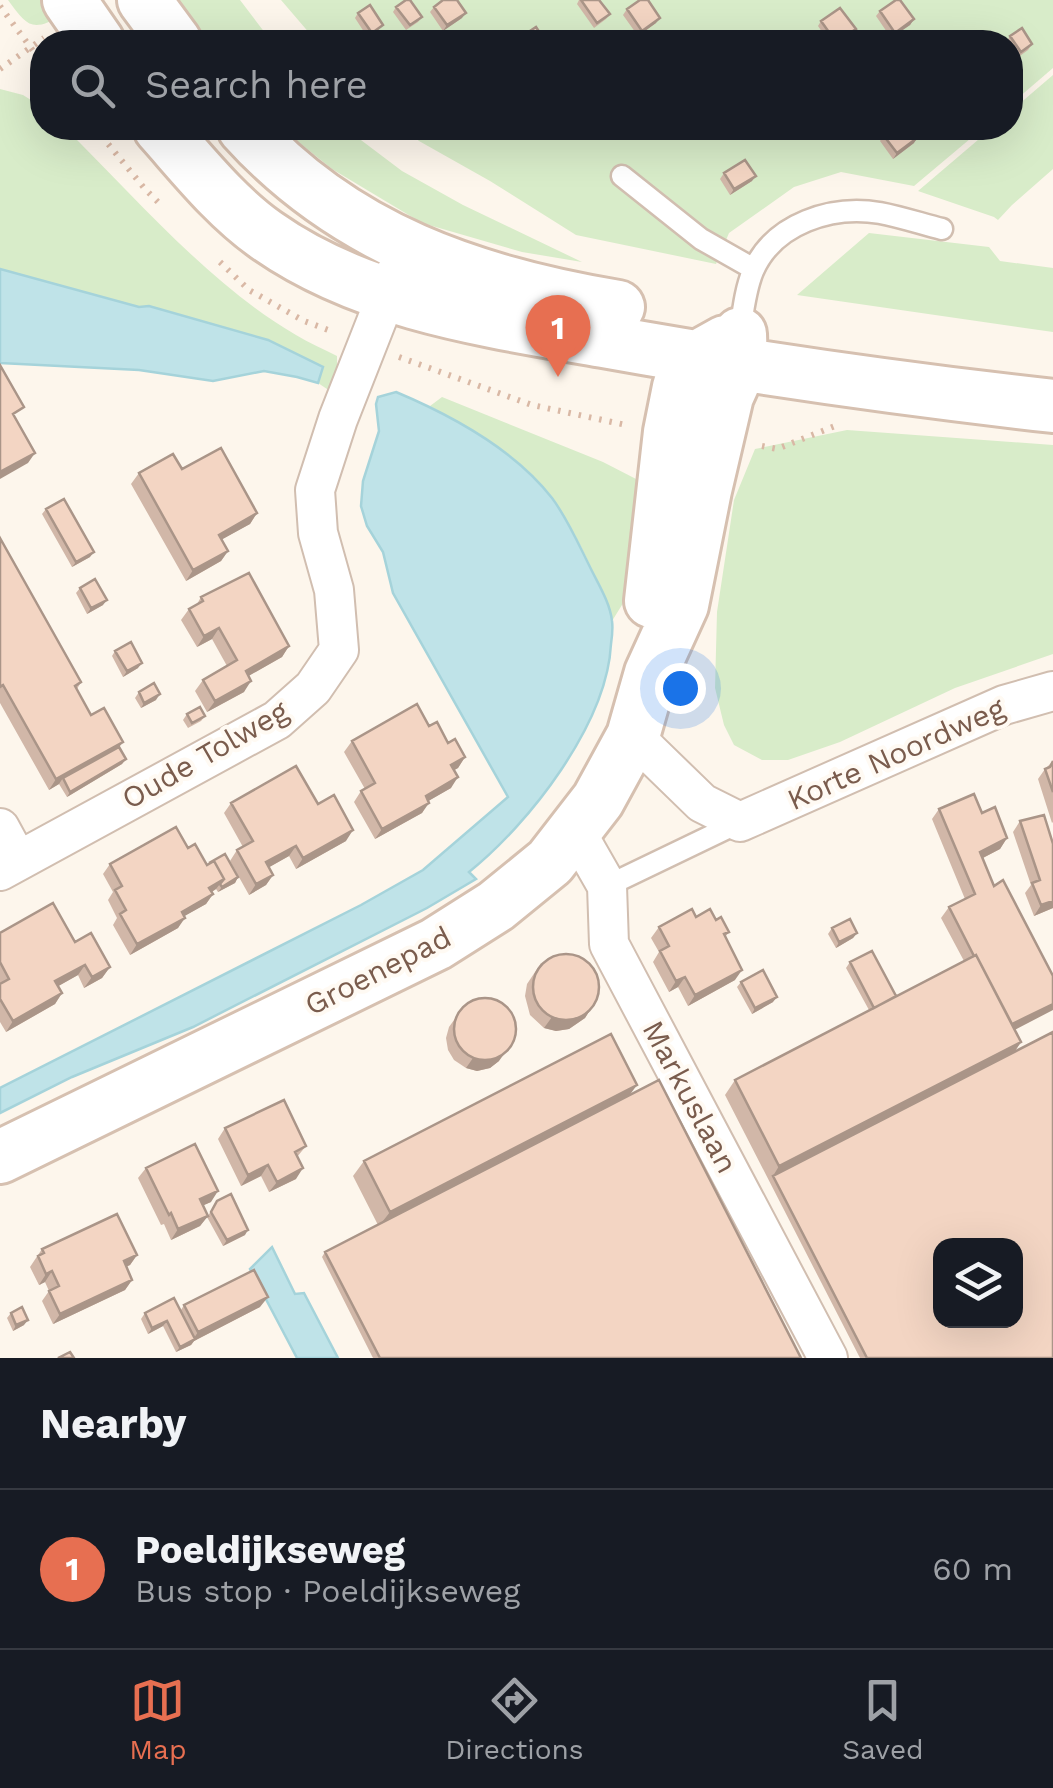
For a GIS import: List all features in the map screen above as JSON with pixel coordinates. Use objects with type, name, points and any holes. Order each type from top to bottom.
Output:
[{"type":"street","points":[[69,0],[90,30]]},
{"type":"street","points":[[144,0],[166,30]]},
{"type":"street","points":[[171,140],[216,191],[266,235],[324,268],[397,270],[498,282],[649,312],[726,352],[897,388],[1053,406]]},
{"type":"street","points":[[256,140],[306,188],[352,220],[397,270]]},
{"type":"street","name":"Oude Tolweg","points":[[9,866],[277,720],[313,688],[338,650],[334,590],[318,533],[316,490],[338,419],[397,270]]},
{"type":"street","points":[[726,352],[1053,380]]},
{"type":"street","name":"Groenepad","points":[[0,1157],[436,944],[496,906],[550,862],[598,800],[633,736],[651,673],[651,598],[670,432],[679,387],[726,352]]},
{"type":"street","name":"Korte Noordweg","points":[[740,822],[1004,705],[1053,691]]},
{"type":"street","points":[[633,736],[702,802],[740,822]]},
{"type":"street","points":[[0,828],[9,866]]},
{"type":"street","name":"Markuslaan","points":[[574,830],[607,886],[609,944],[828,1358]]},
{"type":"lane","points":[[622,176],[701,239],[754,269]]},
{"type":"lane","points":[[726,352],[754,269],[766,250],[800,223],[821,216],[878,213],[942,230]]},
{"type":"lane","name":"Korte Noordweg","points":[[607,886],[740,822]]},
{"type":"path","points":[[0,6],[30,47]]},
{"type":"path","points":[[0,69],[30,49]]},
{"type":"green space","points":[[8,0],[52,0],[62,15],[44,24],[31,24]]},
{"type":"green space","points":[[172,0],[240,0],[263,30],[193,30]]},
{"type":"green space","points":[[281,0],[1053,0],[1053,68],[1023,94],[1023,30],[307,30]]},
{"type":"green space","points":[[1053,75],[1053,169],[998,220],[918,191],[978,140],[1023,140],[1023,101]]},
{"type":"green space","points":[[0,89],[30,99],[30,140],[77,140],[234,292],[296,335],[337,356],[330,391],[318,383],[323,366],[149,306],[139,307],[0,269]]},
{"type":"green space","points":[[296,140],[361,140],[402,171],[463,205],[582,262],[522,252],[422,223],[332,169]]},
{"type":"green space","points":[[969,140],[914,186],[841,172],[794,187],[729,233],[716,264],[576,235],[419,141]]},
{"type":"green space","points":[[869,233],[989,247],[1000,261],[1053,268],[1053,332],[797,295]]},
{"type":"green space","points":[[442,397],[638,480],[647,494],[640,576],[612,621],[587,559],[554,501],[513,459],[430,406]]},
{"type":"green space","points":[[847,430],[1053,445],[1053,654],[955,688],[840,742],[788,760],[762,760],[734,745],[724,725],[715,688],[717,612],[734,500],[755,449]]},
{"type":"water","points":[[0,269],[268,340],[323,367],[318,383],[264,371],[213,381],[139,370],[0,363]]},
{"type":"water","points":[[396,392],[460,423],[520,464],[537,480],[572,531],[606,599],[612,627],[606,675],[580,739],[539,800],[469,872],[476,879],[193,1027],[72,1077],[0,1113],[0,1088],[423,870],[508,797],[393,593],[383,552],[367,526],[361,506],[363,481],[379,431],[378,397]]},
{"type":"water","points":[[272,1247],[295,1294],[304,1293],[338,1358],[297,1358],[250,1269]]},
{"type":"building","points":[[406,0],[422,17],[410,25],[396,7]]},
{"type":"building","points":[[443,0],[457,0],[466,13],[447,25],[434,7]]},
{"type":"building","points":[[581,0],[599,0],[610,14],[597,23]]},
{"type":"building","points":[[640,0],[648,0],[660,18],[641,30],[627,9]]},
{"type":"building","points":[[900,0],[914,19],[893,30],[880,11]]},
{"type":"building","points":[[370,5],[383,25],[370,30],[358,13]]},
{"type":"building","points":[[840,8],[856,29],[827,30],[821,21]]},
{"type":"building","points":[[1022,28],[1032,44],[1023,51],[1023,30],[1019,30]]},
{"type":"building","points":[[887,140],[914,140],[897,153]]},
{"type":"building","points":[[745,160],[756,176],[734,189],[724,173]]},
{"type":"building","points":[[0,365],[24,407],[13,414],[35,453],[0,472]]},
{"type":"building","points":[[221,448],[257,513],[219,535],[228,551],[193,570],[139,473],[173,454],[182,469]]},
{"type":"building","points":[[64,499],[94,552],[76,562],[46,509]]},
{"type":"building","points":[[0,538],[81,682],[75,686],[91,715],[104,708],[123,742],[56,779],[3,685],[0,687]]},
{"type":"building","points":[[249,573],[289,646],[246,671],[251,681],[215,701],[203,680],[237,660],[219,628],[204,636],[189,609],[203,601],[201,597]]},
{"type":"building","points":[[95,579],[107,600],[91,608],[80,588]]},
{"type":"building","points":[[131,642],[142,663],[127,671],[115,651]]},
{"type":"building","points":[[154,683],[160,694],[144,703],[139,692]]},
{"type":"building","points":[[417,704],[429,726],[437,722],[448,743],[455,739],[465,757],[451,765],[458,777],[426,796],[429,803],[382,829],[361,791],[375,783],[352,741]]},
{"type":"building","points":[[200,707],[205,716],[192,723],[187,714]]},
{"type":"building","points":[[119,747],[126,759],[70,792],[63,778]]},
{"type":"building","points":[[1053,761],[1053,792],[1045,769]]},
{"type":"building","points":[[296,766],[318,804],[334,795],[353,830],[303,858],[296,846],[266,862],[273,875],[256,884],[237,850],[253,841],[231,803]]},
{"type":"building","points":[[974,794],[982,813],[995,807],[1007,838],[980,852],[994,886],[1003,880],[1053,976],[1053,1004],[1012,1024],[949,907],[975,894],[939,809]]},
{"type":"building","points":[[1044,815],[1053,844],[1053,901],[1041,905],[1032,883],[1040,880],[1020,821]]},
{"type":"building","points":[[176,827],[188,848],[195,844],[207,865],[214,861],[224,879],[209,888],[213,894],[182,912],[185,918],[137,944],[120,914],[126,910],[115,890],[122,886],[110,864]]},
{"type":"building","points":[[225,854],[238,877],[222,887],[224,879],[214,861],[209,863]]},
{"type":"building","points":[[53,903],[75,942],[91,933],[110,967],[92,977],[85,965],[55,981],[62,993],[13,1021],[0,999],[0,984],[9,979],[0,962],[0,933]]},
{"type":"building","points":[[692,909],[696,917],[710,909],[716,920],[721,917],[729,932],[724,934],[742,970],[695,995],[685,977],[676,981],[660,951],[669,946],[659,927]]},
{"type":"building","points":[[850,919],[857,933],[839,942],[832,928]]},
{"type":"building","points":[[872,951],[896,996],[874,1008],[850,962]]},
{"type":"building","points":[[566,954],[589,964],[599,987],[589,1010],[566,1020],[543,1010],[533,987],[543,964]]},
{"type":"building","points":[[976,955],[1021,1042],[779,1166],[735,1080]]},
{"type":"building","points":[[763,970],[777,997],[755,1008],[741,982]]},
{"type":"building","points":[[485,998],[507,1007],[516,1029],[507,1051],[485,1060],[463,1051],[454,1029],[463,1007]]},
{"type":"building","points":[[1053,1032],[1053,1358],[867,1358],[773,1176]]},
{"type":"building","points":[[611,1034],[637,1085],[390,1212],[364,1161]]},
{"type":"building","points":[[659,1080],[801,1358],[380,1358],[325,1252]]},
{"type":"building","points":[[284,1100],[306,1146],[295,1152],[303,1168],[277,1182],[268,1165],[248,1175],[225,1128]]},
{"type":"building","points":[[195,1144],[218,1191],[200,1199],[208,1216],[178,1229],[146,1168]]},
{"type":"building","points":[[231,1194],[248,1230],[227,1240],[211,1212],[217,1201]]},
{"type":"building","points":[[117,1214],[137,1255],[124,1261],[132,1280],[60,1314],[49,1291],[59,1286],[52,1271],[46,1274],[38,1256],[44,1253],[42,1249]]},
{"type":"building","points":[[254,1270],[268,1297],[198,1332],[184,1305]]},
{"type":"building","points":[[174,1298],[195,1339],[180,1347],[167,1321],[152,1328],[145,1313]]},
{"type":"building","points":[[22,1307],[28,1320],[16,1325],[11,1313]]},
{"type":"place","name":"Poeldijkseweg","points":[[558,377]]}]
